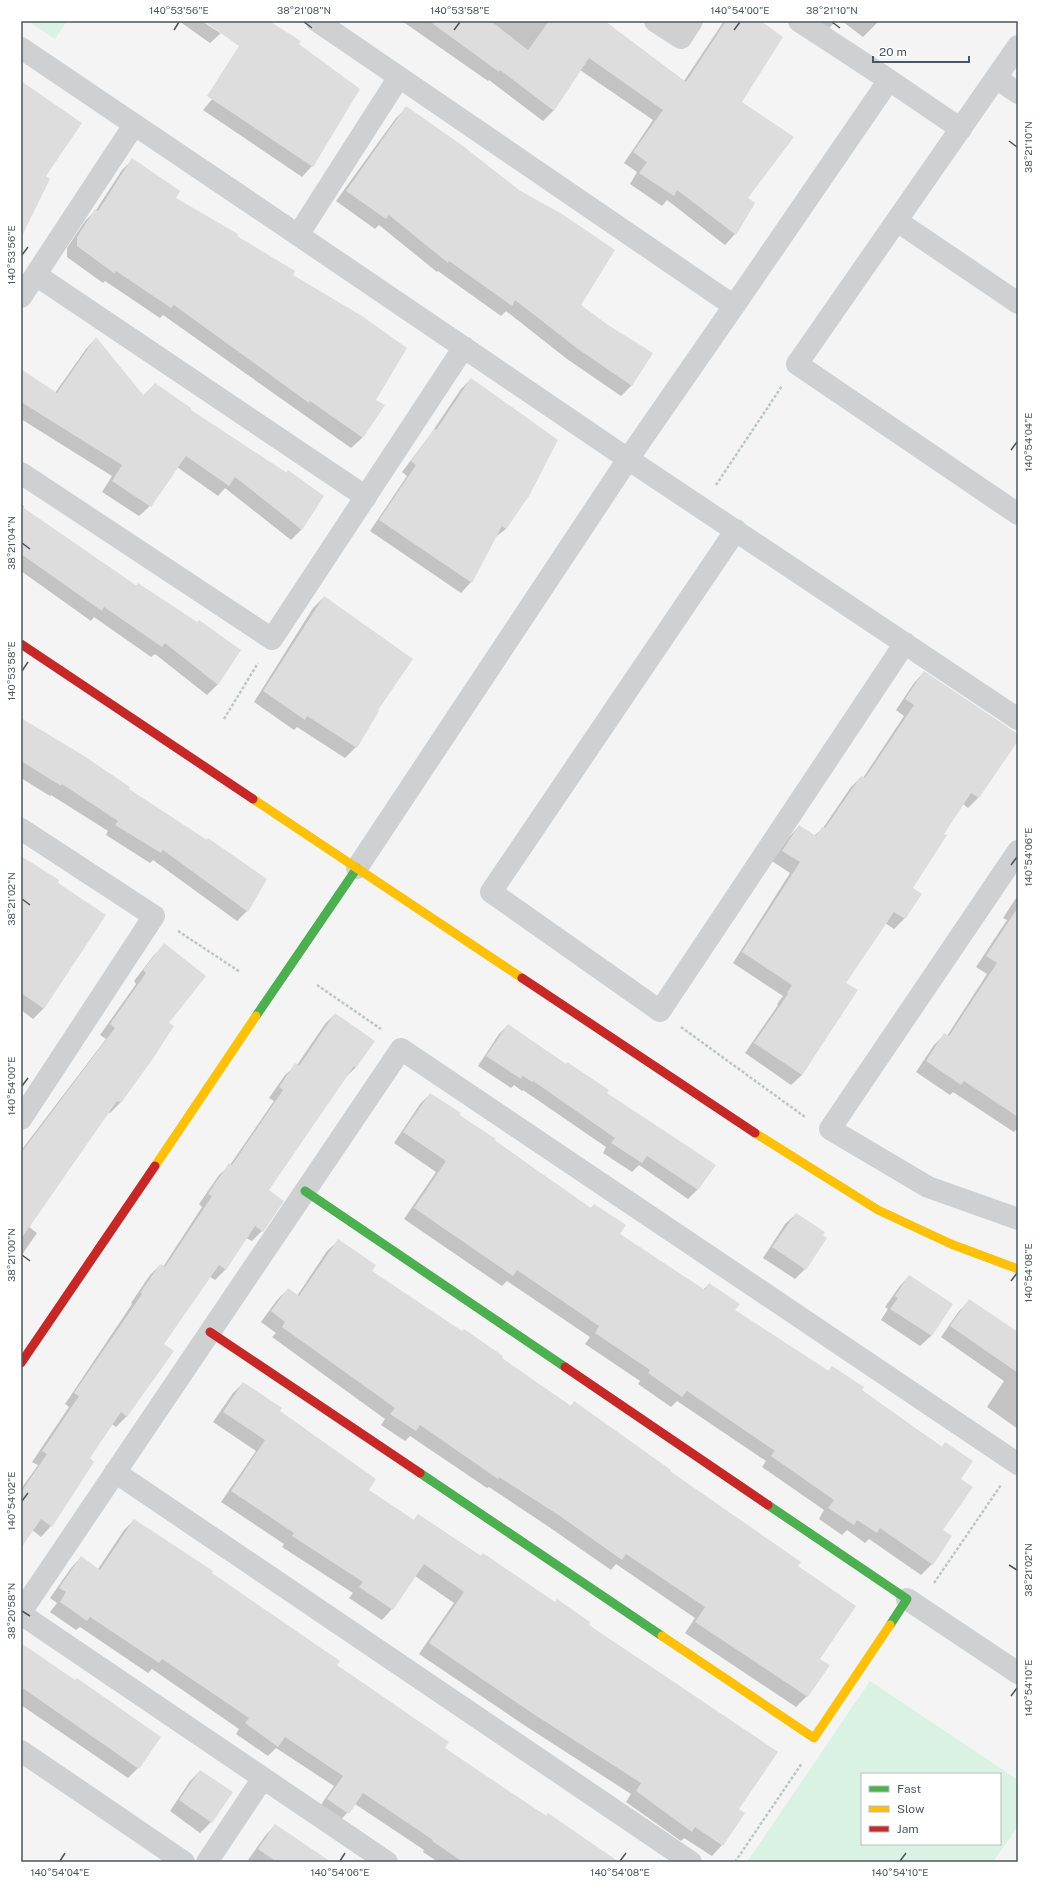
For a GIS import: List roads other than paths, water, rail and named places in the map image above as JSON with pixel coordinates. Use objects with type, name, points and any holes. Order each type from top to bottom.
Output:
[{"type":"street","points":[[317,21],[734,306]]},
{"type":"street","points":[[655,21],[681,38],[692,21]]},
{"type":"street","points":[[799,21],[961,129]]},
{"type":"street","points":[[1018,46],[797,364],[1018,514]]},
{"type":"street","points":[[21,48],[628,459],[1018,719]]},
{"type":"street","points":[[298,235],[399,77]]},
{"type":"street","points":[[996,78],[1018,93]]},
{"type":"street","points":[[21,1363],[357,868],[628,459],[889,80]]},
{"type":"street","points":[[21,297],[134,124]]},
{"type":"street","points":[[897,221],[1018,303]]},
{"type":"street","points":[[36,275],[366,497]]},
{"type":"street","points":[[21,473],[272,639],[464,347]]},
{"type":"street","points":[[736,530],[491,892],[660,1012],[905,643]]},
{"type":"street","points":[[21,644],[787,1155],[878,1210],[951,1244],[1018,1269]]},
{"type":"street","points":[[21,829],[154,916],[21,1119]]},
{"type":"street","points":[[1017,1218],[928,1187],[830,1129],[1018,851]]},
{"type":"street","points":[[387,1862],[21,1613],[401,1049],[1017,1464]]},
{"type":"street","points":[[305,1191],[1018,1673]]},
{"type":"street","points":[[210,1332],[814,1738],[913,1603]]},
{"type":"street","points":[[116,1472],[691,1862]]},
{"type":"street","points":[[21,1751],[184,1862]]},
{"type":"street","points":[[207,1862],[263,1778]]}]
